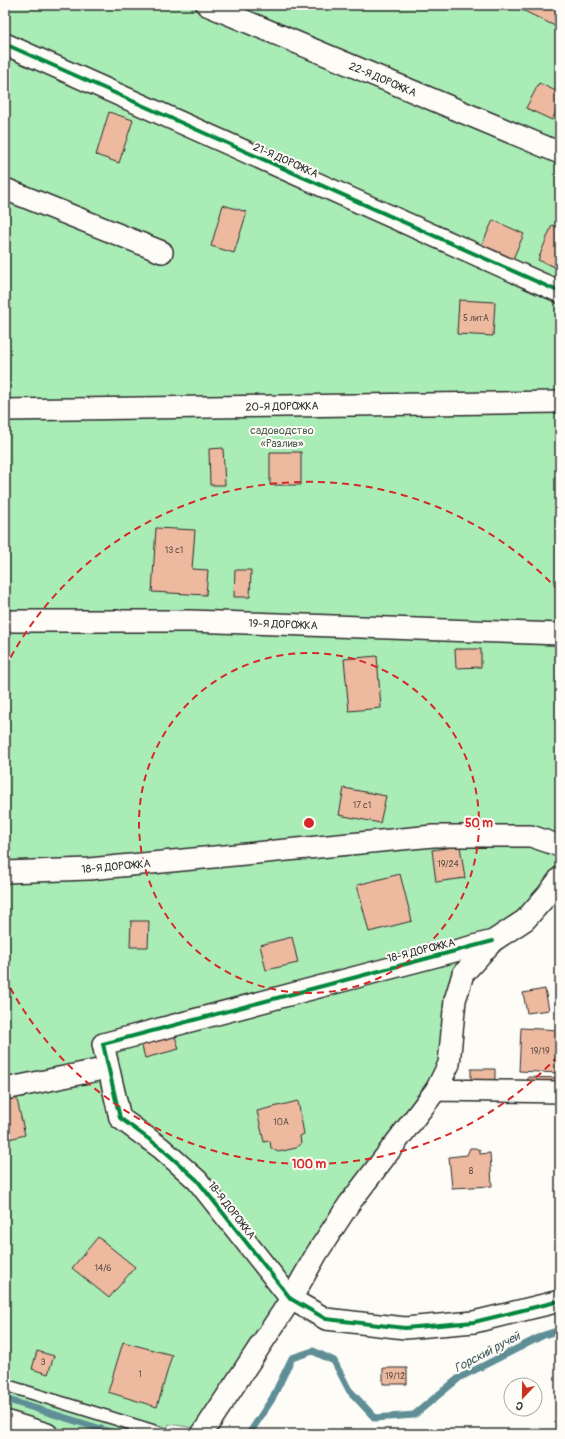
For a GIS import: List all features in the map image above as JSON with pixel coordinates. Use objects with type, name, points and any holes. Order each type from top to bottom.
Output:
[{"type":"street","name":"22-Я ДОРОЖКА","points":[[207,5],[560,153]]},
{"type":"street","name":"21-Я ДОРОЖКА","points":[[5,44],[560,292]]},
{"type":"street","points":[[5,189],[162,252]]},
{"type":"street","name":"20-Я ДОРОЖКА","points":[[5,410],[560,402]]},
{"type":"street","name":"19-Я ДОРОЖКА","points":[[5,621],[190,621],[560,634]]},
{"type":"street","name":"18-Я ДОРОЖКА","points":[[5,872],[89,869],[433,836],[531,836],[560,846]]},
{"type":"street","points":[[202,1434],[291,1299],[317,1253],[349,1204],[436,1090],[449,1064],[455,1000],[463,974],[493,941],[525,920],[560,878]]},
{"type":"street","name":"18-Я ДОРОЖКА","points":[[493,941],[103,1044],[120,1118],[161,1148],[197,1180],[291,1299],[326,1319],[405,1328],[474,1322],[560,1301]]},
{"type":"street","points":[[5,1089],[108,1068]]},
{"type":"street","points":[[436,1090],[560,1092]]},
{"type":"street","points":[[5,1421],[47,1434]]},
{"type":"lane","points":[[5,1385],[164,1434]]},
{"type":"green space","name":"садоводство «Разлив»","points":[[5,5],[560,5],[560,868],[551,901],[499,952],[452,978],[438,1067],[333,1210],[255,1340],[195,1428],[169,1424],[165,1434],[5,1434]]},
{"type":"building","points":[[518,5],[560,5],[560,16],[555,26],[516,7]]},
{"type":"building","points":[[539,83],[560,93],[560,103],[552,120],[526,108]]},
{"type":"building","points":[[109,112],[133,120],[119,163],[96,155]]},
{"type":"building","points":[[223,205],[247,212],[234,253],[211,246]]},
{"type":"building","points":[[493,220],[524,234],[511,263],[480,249]]},
{"type":"building","points":[[552,225],[560,228],[560,269],[538,260]]},
{"type":"building","points":[[459,300],[495,302],[493,336],[457,334]]},
{"type":"building","points":[[223,448],[225,485],[210,485],[209,449]]},
{"type":"building","points":[[270,452],[301,452],[301,485],[270,485]]},
{"type":"building","points":[[156,528],[195,530],[192,569],[208,570],[206,595],[152,592]]},
{"type":"building","points":[[235,570],[251,570],[250,597],[234,597]]},
{"type":"building","points":[[455,649],[481,649],[481,667],[456,668]]},
{"type":"building","points":[[377,656],[381,708],[349,711],[344,659]]},
{"type":"building","points":[[344,788],[386,796],[380,823],[339,815]]},
{"type":"building","points":[[460,846],[465,878],[436,882],[432,850]]},
{"type":"building","points":[[400,874],[412,921],[369,932],[357,885]]},
{"type":"building","points":[[131,921],[149,921],[148,947],[130,947]]},
{"type":"building","points":[[292,937],[298,963],[266,970],[260,945]]},
{"type":"building","points":[[545,989],[549,1010],[527,1013],[523,993]]},
{"type":"building","points":[[521,1028],[560,1030],[560,1073],[519,1071]]},
{"type":"building","points":[[173,1030],[179,1049],[145,1058],[140,1039]]},
{"type":"building","points":[[471,1069],[495,1069],[495,1085],[471,1085]]},
{"type":"building","points":[[528,1077],[560,1078],[560,1089],[527,1088]]},
{"type":"building","points":[[16,1095],[25,1135],[5,1140],[5,1098]]},
{"type":"building","points":[[298,1101],[304,1134],[300,1136],[301,1144],[296,1148],[278,1152],[271,1148],[270,1141],[264,1142],[257,1111]]},
{"type":"building","points":[[470,1148],[480,1150],[480,1154],[490,1153],[492,1186],[452,1188],[449,1157],[467,1155]]},
{"type":"building","points":[[98,1237],[135,1267],[109,1298],[72,1268]]},
{"type":"building","points":[[123,1342],[172,1355],[157,1407],[108,1392]]},
{"type":"building","points":[[37,1351],[54,1356],[48,1374],[32,1369]]},
{"type":"building","points":[[383,1368],[407,1368],[407,1384],[383,1384]]},
{"type":"waterway","name":"Горский ручей","points":[[249,1434],[272,1399],[292,1358],[313,1351],[334,1361],[349,1390],[375,1418],[414,1415],[459,1378],[544,1335],[560,1330]]},
{"type":"waterway","points":[[5,1399],[111,1432]]},
{"type":"cycle path","points":[[5,44],[560,292]]},
{"type":"cycle path","points":[[493,941],[103,1044],[120,1118],[161,1148],[197,1180],[291,1299],[326,1319],[405,1328],[474,1322],[560,1301]]}]
